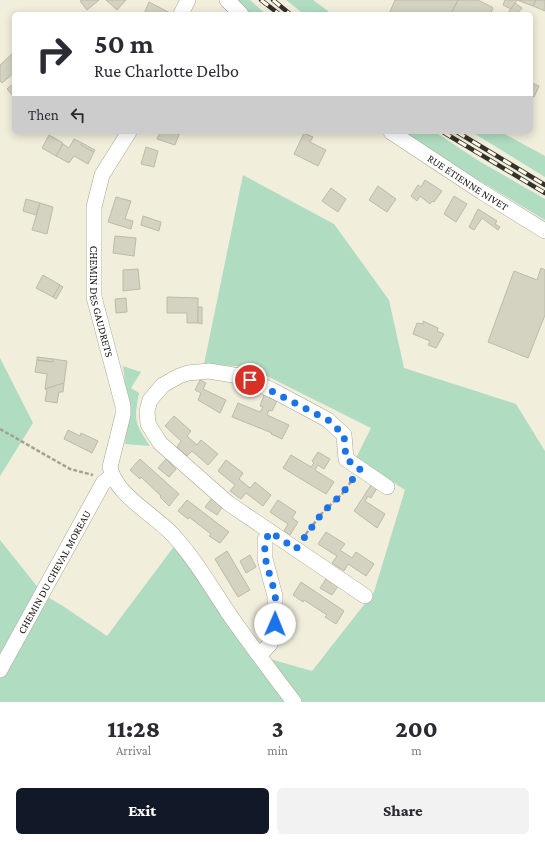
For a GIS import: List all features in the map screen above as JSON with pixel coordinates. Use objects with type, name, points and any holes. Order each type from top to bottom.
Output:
[{"type":"street","points":[[182,12],[188,0]]},
{"type":"street","points":[[227,0],[239,12]]},
{"type":"street","name":"CHEMIN DES GAUDRETS","points":[[112,476],[110,467],[123,406],[94,297],[94,207],[102,175],[127,134]]},
{"type":"street","name":"RUE ÉTIENNE NIVET","points":[[394,134],[482,192],[545,231]]},
{"type":"street","points":[[365,596],[228,503],[160,443],[148,424],[147,411],[150,400],[163,385],[188,373],[208,370],[239,376],[272,390],[328,420],[344,435],[346,459],[387,487]]},
{"type":"street","points":[[112,476],[120,488],[177,540],[192,558],[294,702]]},
{"type":"street","name":"CHEMIN DU CHEVAL MOREAU","points":[[0,670],[103,484],[112,476]]},
{"type":"street","points":[[260,655],[270,644],[275,624],[275,596],[265,559],[264,540],[270,532]]},
{"type":"path","points":[[0,429],[70,469],[86,474],[112,476]]},
{"type":"path","points":[[296,549],[323,512],[342,494],[360,469]]},
{"type":"green space","points":[[236,0],[250,0],[264,12],[249,12]]},
{"type":"green space","points":[[286,0],[313,0],[329,12],[301,12]]},
{"type":"green space","points":[[407,134],[438,134],[479,161],[545,199],[545,220],[447,161]]},
{"type":"green space","points":[[475,134],[505,134],[545,156],[545,177]]},
{"type":"green space","points":[[243,175],[334,224],[389,300],[404,368],[516,404],[545,451],[545,702],[0,702],[0,540],[44,595],[107,636],[175,545],[256,655],[312,671],[374,592],[405,490],[356,458],[371,428],[249,367],[204,364]]},
{"type":"green space","points":[[0,358],[33,423],[0,476]]},
{"type":"green space","points":[[123,366],[141,372],[131,388],[139,393],[136,410],[138,426],[150,446],[125,444],[128,410]]},
{"type":"building","points":[[99,0],[87,10],[80,1]]},
{"type":"building","points":[[106,0],[126,0],[117,10]]},
{"type":"building","points":[[395,0],[458,0],[452,12],[390,12]]},
{"type":"building","points":[[458,0],[478,0],[492,7],[493,9],[491,12],[452,12]]},
{"type":"building","points":[[505,0],[517,0],[511,9],[503,5]]},
{"type":"building","points":[[517,0],[536,0],[533,6]]},
{"type":"building","points":[[536,0],[545,0],[545,11],[533,6]]},
{"type":"building","points":[[149,2],[168,12],[145,12]]},
{"type":"building","points":[[515,3],[522,8],[519,12],[509,12]]},
{"type":"building","points":[[12,54],[12,75],[2,83],[0,81],[0,65]]},
{"type":"building","points":[[533,83],[539,86],[533,97]]},
{"type":"building","points":[[12,85],[12,95],[7,89]]},
{"type":"building","points":[[159,134],[179,134],[175,145],[157,139]]},
{"type":"building","points":[[304,134],[313,137],[310,142],[326,150],[318,166],[294,154]]},
{"type":"building","points":[[49,135],[63,143],[56,156],[42,148]]},
{"type":"building","points":[[74,139],[82,143],[81,145],[94,152],[88,164],[74,156],[69,163],[56,156],[63,144],[69,148]]},
{"type":"building","points":[[82,143],[95,150],[94,152],[81,145]]},
{"type":"building","points":[[146,147],[158,151],[154,167],[141,164]]},
{"type":"building","points":[[425,180],[442,191],[434,202],[432,201],[430,204],[420,196],[417,201],[411,196],[418,185],[421,187]]},
{"type":"building","points":[[378,186],[396,199],[387,212],[369,200]]},
{"type":"building","points":[[331,188],[346,199],[338,212],[322,201]]},
{"type":"building","points":[[454,196],[467,204],[456,222],[444,214]]},
{"type":"building","points":[[116,197],[131,201],[125,219],[133,221],[131,229],[108,222]]},
{"type":"building","points":[[26,199],[40,203],[36,215],[23,211]]},
{"type":"building","points":[[40,203],[53,207],[47,234],[32,230]]},
{"type":"building","points":[[478,209],[497,221],[495,224],[500,227],[498,230],[482,218],[474,230],[469,227]]},
{"type":"building","points":[[143,216],[161,222],[159,231],[141,225]]},
{"type":"building","points":[[115,236],[136,238],[134,256],[113,253]]},
{"type":"building","points":[[541,268],[545,270],[545,315],[528,358],[488,342],[514,271],[537,280]]},
{"type":"building","points":[[138,269],[140,289],[123,291],[123,270]]},
{"type":"building","points":[[43,275],[60,285],[53,297],[36,288]]},
{"type":"building","points":[[60,285],[63,287],[56,299],[53,297]]},
{"type":"building","points":[[167,297],[198,298],[198,323],[187,323],[187,313],[167,313]]},
{"type":"building","points":[[126,298],[127,312],[116,313],[115,299]]},
{"type":"building","points":[[198,307],[202,307],[202,324],[198,323]]},
{"type":"building","points":[[423,321],[438,328],[437,331],[444,334],[436,348],[428,345],[430,341],[413,334],[417,323],[423,324]]},
{"type":"building","points":[[37,357],[53,359],[53,362],[37,360]]},
{"type":"building","points":[[53,359],[67,361],[64,383],[45,389],[47,374],[35,372],[37,360],[53,362]]},
{"type":"building","points":[[200,380],[206,383],[203,389],[226,400],[220,413],[198,400],[201,393],[195,390]]},
{"type":"building","points":[[64,383],[63,392],[59,392],[57,403],[45,401],[47,390],[45,389]]},
{"type":"building","points":[[264,395],[277,401],[272,411],[269,410],[267,415],[289,425],[282,439],[271,434],[272,433],[232,417],[238,403],[260,412],[263,407],[260,406]]},
{"type":"building","points":[[174,416],[191,431],[187,436],[197,445],[201,440],[218,454],[208,465],[192,451],[187,456],[177,447],[181,441],[165,426]]},
{"type":"building","points":[[68,430],[80,436],[81,433],[98,441],[92,453],[64,439]]},
{"type":"building","points":[[318,452],[330,459],[324,469],[318,465],[315,470],[334,482],[326,494],[283,468],[291,455],[311,467],[314,463],[312,461]]},
{"type":"building","points":[[140,459],[179,494],[169,506],[141,477],[140,479],[130,470]]},
{"type":"building","points":[[166,459],[176,469],[169,477],[158,468]]},
{"type":"building","points":[[226,460],[243,473],[239,479],[250,488],[255,482],[271,495],[263,506],[246,493],[241,499],[230,491],[235,485],[218,471]]},
{"type":"building","points":[[371,485],[377,488],[371,498],[368,496],[365,501],[385,514],[377,528],[354,511]]},
{"type":"building","points":[[212,498],[223,506],[217,515],[205,507]]},
{"type":"building","points":[[187,500],[229,532],[220,543],[209,536],[211,534],[189,517],[188,519],[178,511]]},
{"type":"building","points":[[278,500],[296,512],[292,518],[298,522],[290,535],[284,531],[288,524],[270,512]]},
{"type":"building","points":[[326,532],[345,544],[340,550],[352,558],[356,552],[374,564],[366,576],[348,564],[344,571],[332,563],[337,556],[318,544]]},
{"type":"building","points":[[227,551],[250,590],[238,597],[215,559]]},
{"type":"building","points":[[250,555],[256,567],[246,573],[240,561]]},
{"type":"building","points":[[326,579],[338,586],[332,595],[320,588]]},
{"type":"building","points":[[301,582],[344,611],[336,624],[325,617],[327,615],[304,600],[303,602],[293,595]]},
{"type":"railway","points":[[261,0],[276,12]]},
{"type":"railway","points":[[273,0],[288,12]]},
{"type":"railway","points":[[446,134],[545,193]]},
{"type":"railway","points":[[460,134],[545,185]]},
{"type":"route","points":[[250,380],[328,420],[344,435],[346,459],[360,469],[342,494],[323,512],[296,549],[270,532],[264,540],[265,559],[275,596],[275,624]]}]
